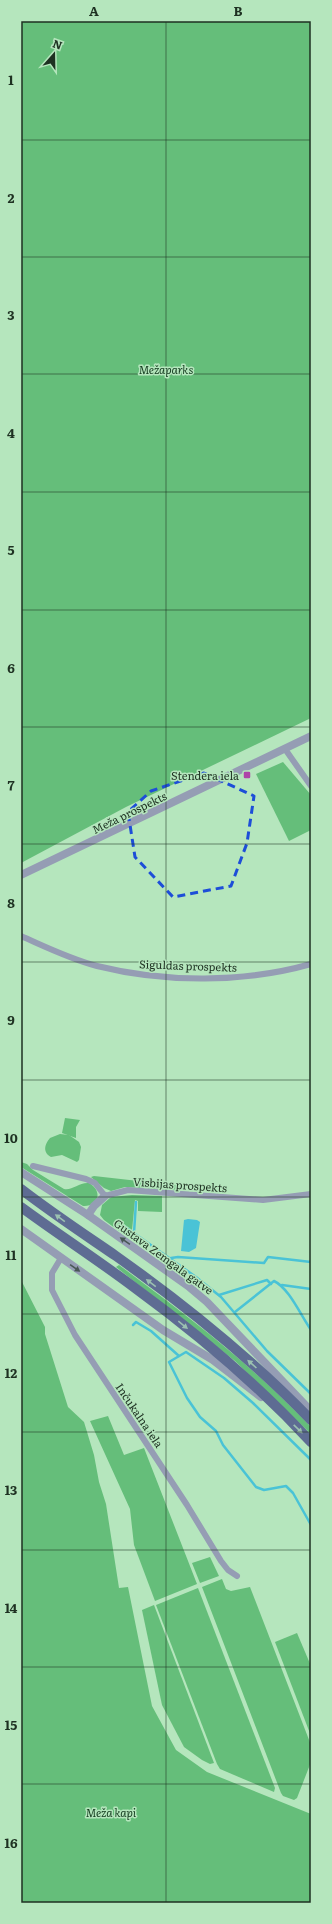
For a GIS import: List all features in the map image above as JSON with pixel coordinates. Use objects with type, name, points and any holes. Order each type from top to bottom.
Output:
[{"type":"main road","points":[[21,1189],[62,1220],[116,1256],[185,1307],[234,1347],[311,1420]]},
{"type":"main road","points":[[21,1207],[107,1268],[201,1339],[240,1372],[311,1442]]},
{"type":"street","name":"Meža prospekts","points":[[21,876],[311,736]]},
{"type":"street","points":[[285,749],[311,786]]},
{"type":"street","name":"Siguldas prospekts","points":[[21,936],[53,951],[80,960],[115,970],[140,974],[216,978],[247,977],[282,972],[311,964]]},
{"type":"street","points":[[32,1166],[86,1179],[95,1183],[105,1196],[94,1206],[88,1215]]},
{"type":"street","name":"Gustava Zemgala gatve","points":[[21,1172],[88,1215],[188,1286],[207,1302],[311,1411]]},
{"type":"street","name":"Visbijas prospekts","points":[[105,1196],[128,1190],[263,1200],[311,1194]]},
{"type":"street","points":[[21,1229],[163,1330],[213,1360],[285,1416]]},
{"type":"street","name":"Inčukalna iela","points":[[61,1258],[52,1274],[52,1290],[75,1335],[187,1505],[221,1561],[228,1570],[238,1576]]},
{"type":"highlighted area","points":[[204,773],[254,796],[247,843],[231,886],[173,897],[135,857],[128,812],[151,791]]},
{"type":"green space","name":"Mežaparks","points":[[21,21],[311,21],[311,718],[126,807],[21,863]]},
{"type":"green space","points":[[283,762],[311,795],[311,830],[289,841],[256,774]]},
{"type":"green space","points":[[65,1118],[80,1120],[76,1127],[76,1138],[62,1133]]},
{"type":"green space","points":[[60,1134],[69,1135],[79,1142],[81,1147],[79,1160],[77,1162],[62,1155],[51,1157],[46,1153],[45,1148],[48,1140]]},
{"type":"green space","points":[[21,1162],[27,1164],[33,1170],[64,1189],[70,1189],[85,1183],[89,1183],[96,1190],[96,1201],[88,1206],[83,1206],[21,1167]]},
{"type":"green space","points":[[94,1176],[183,1186],[181,1190],[125,1187],[111,1191],[104,1188],[91,1177]]},
{"type":"green space","points":[[132,1195],[162,1196],[162,1212],[138,1211],[138,1201],[135,1200],[132,1230],[124,1224],[119,1231],[104,1220],[100,1215],[102,1205],[111,1197]]},
{"type":"green space","points":[[119,1265],[194,1322],[265,1382],[311,1427],[311,1434],[235,1361],[116,1267]]},
{"type":"green space","name":"Meža kapi","points":[[21,1280],[45,1327],[45,1334],[68,1407],[84,1422],[106,1504],[119,1588],[128,1587],[152,1706],[176,1750],[207,1772],[311,1814],[311,1903],[21,1903]]},
{"type":"green space","points":[[108,1416],[124,1455],[144,1448],[197,1584],[155,1601],[134,1545],[130,1509],[90,1421]]},
{"type":"green space","points":[[210,1557],[219,1576],[200,1583],[192,1563]]},
{"type":"green space","points":[[222,1579],[226,1589],[231,1591],[250,1587],[311,1745],[311,1762],[297,1798],[294,1800],[283,1796],[281,1793],[202,1587]]},
{"type":"green space","points":[[198,1588],[275,1788],[274,1792],[220,1769],[156,1605]]},
{"type":"green space","points":[[154,1605],[214,1763],[210,1764],[202,1760],[184,1747],[162,1705],[142,1610]]},
{"type":"green space","points":[[297,1633],[311,1666],[311,1736],[275,1642]]},
{"type":"water","points":[[184,1220],[197,1220],[200,1222],[196,1248],[189,1252],[181,1251]]},
{"type":"waterway","points":[[134,1233],[136,1202]]},
{"type":"waterway","points":[[124,1226],[196,1277],[221,1297],[267,1351],[311,1394]]},
{"type":"waterway","points":[[171,1258],[178,1257],[264,1263],[268,1257],[311,1262]]},
{"type":"waterway","points":[[219,1295],[267,1280],[271,1284]]},
{"type":"waterway","points":[[235,1312],[274,1281],[290,1296],[311,1330]]},
{"type":"waterway","points":[[282,1285],[311,1289]]},
{"type":"waterway","points":[[133,1325],[136,1322],[151,1331],[179,1356]]},
{"type":"waterway","points":[[311,1460],[253,1403],[224,1378],[186,1352],[169,1362],[187,1398],[200,1417],[216,1431],[223,1445],[256,1487],[264,1490],[286,1486],[293,1493],[311,1525]]},
{"type":"place","name":"Stendera iela","points":[[247,775]]}]
